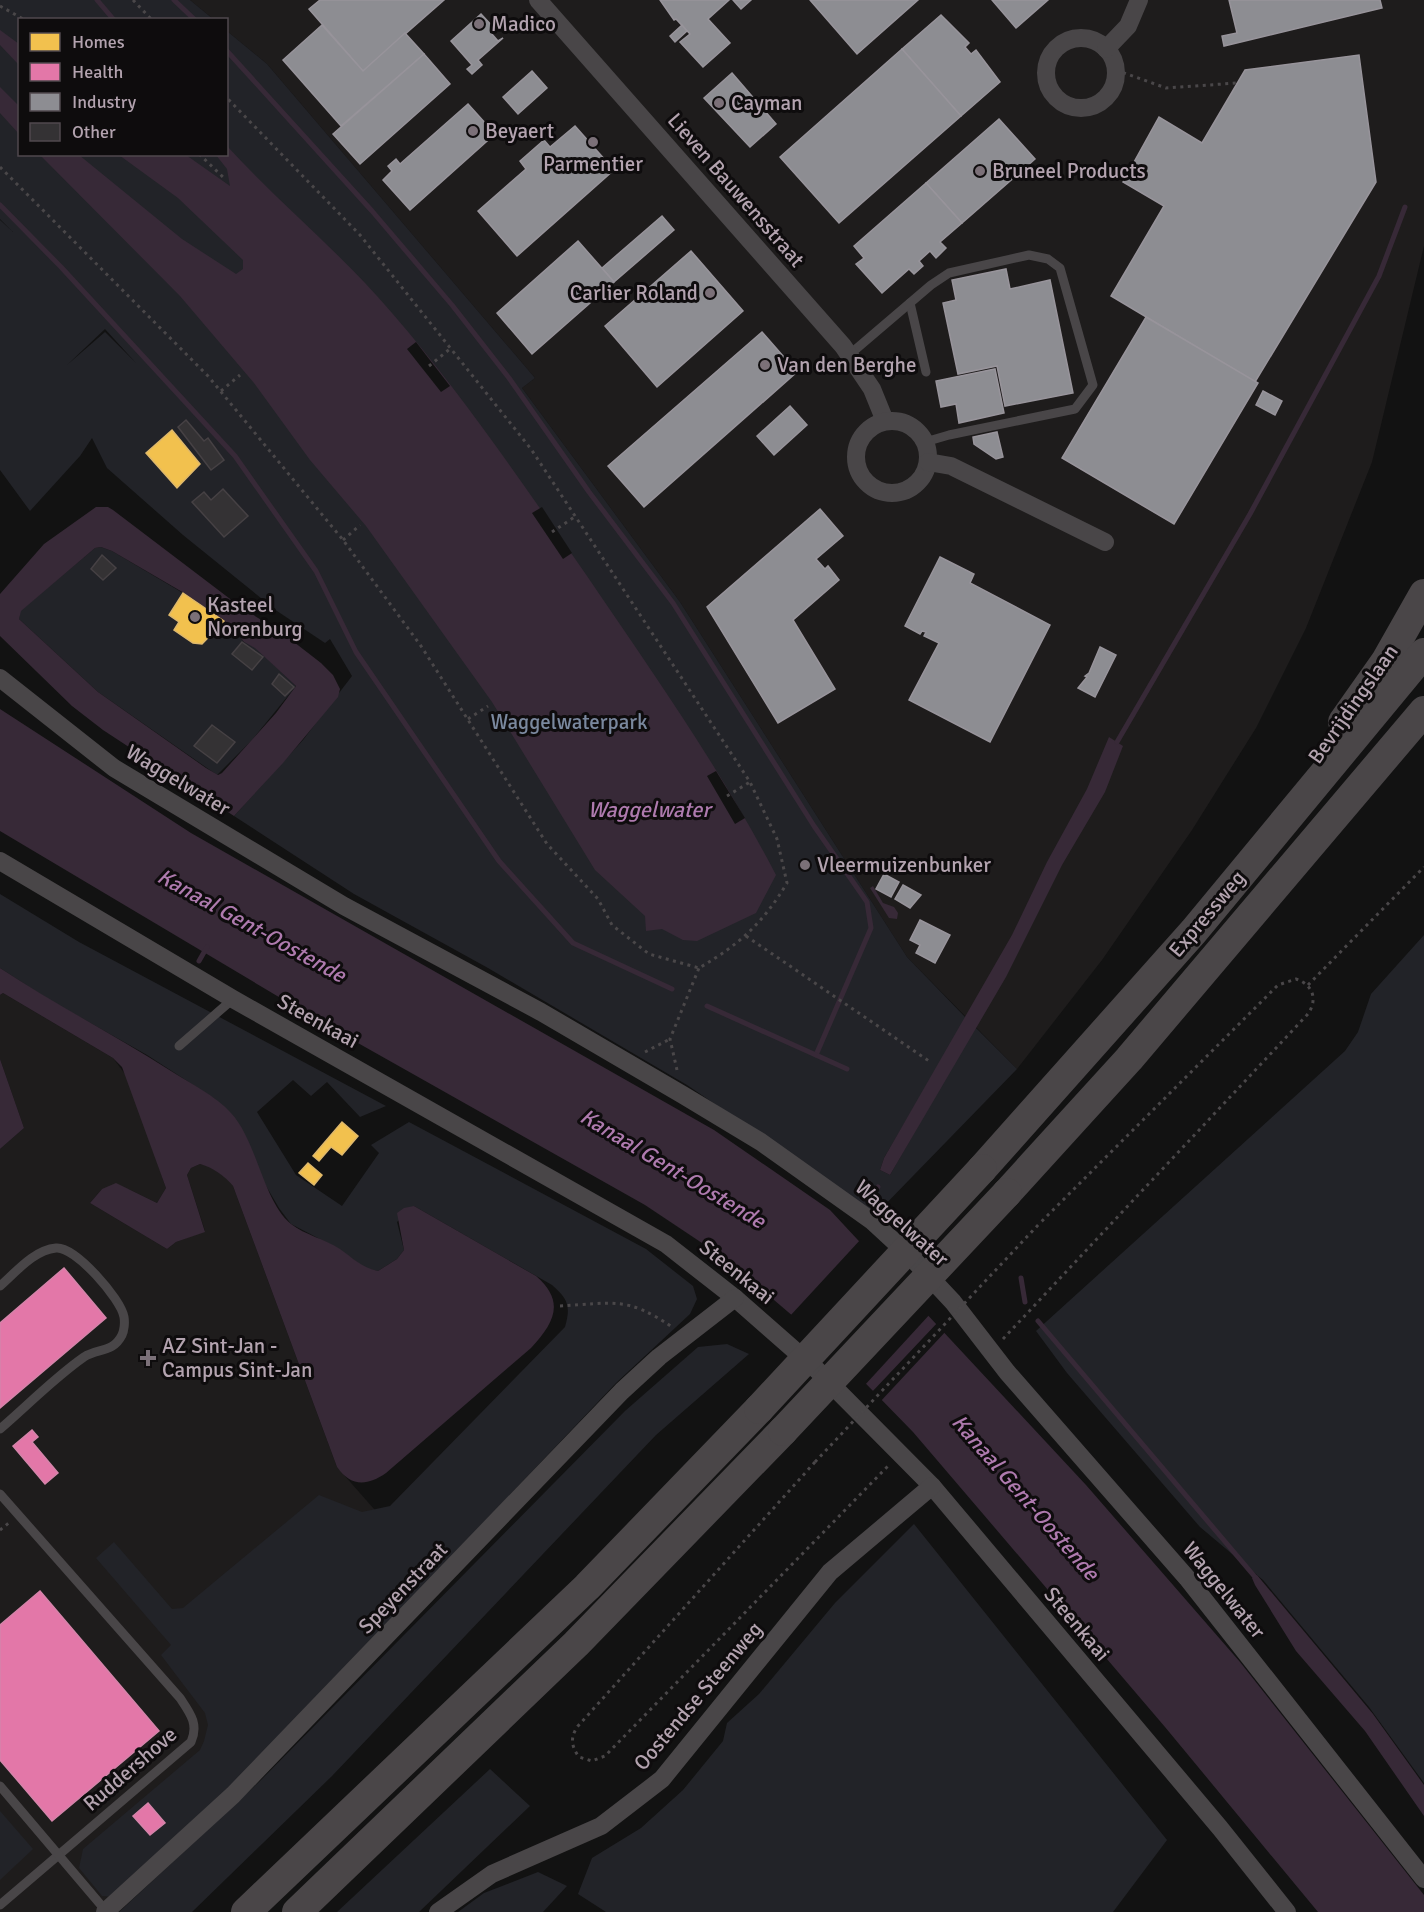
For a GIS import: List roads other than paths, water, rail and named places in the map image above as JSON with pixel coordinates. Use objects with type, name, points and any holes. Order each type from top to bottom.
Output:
[{"type":"highway","name":"Bevrijdingslaan","points":[[1289,817],[1301,777],[1350,714],[1386,661],[1424,594]]},
{"type":"highway","name":"Expressweg","points":[[246,1912],[588,1587],[759,1409],[982,1169],[1194,931],[1424,653]]},
{"type":"highway","name":"Expressweg","points":[[297,1912],[576,1644],[783,1431],[1007,1193],[1129,1059],[1424,711]]},
{"type":"highway","points":[[1342,808],[1393,772],[1424,739]]},
{"type":"street","name":"Lieven Bauwensstraat","points":[[538,0],[849,355],[872,389],[885,421]]},
{"type":"street","points":[[1106,49],[1128,26],[1139,0]]},
{"type":"street","points":[[1087,38],[1106,49],[1116,70],[1114,86],[1109,95],[1093,107],[1083,109],[1062,104],[1048,87],[1046,66],[1056,47],[1065,41],[1087,38]]},
{"type":"street","points":[[885,421],[909,424],[919,432],[925,442],[928,462],[919,482],[898,493],[885,493],[873,489],[863,480],[856,467],[855,455],[864,433],[885,421]]},
{"type":"street","points":[[928,462],[951,466],[1105,542]]},
{"type":"street","name":"Waggelwater","points":[[0,678],[114,768],[344,906],[541,1012],[683,1095],[761,1142],[872,1221],[953,1302],[1007,1372],[1186,1578],[1424,1879]]},
{"type":"street","name":"Steenkaai","points":[[0,861],[233,999],[666,1244],[735,1298],[817,1370],[932,1486],[1220,1828],[1287,1912]]},
{"type":"street","name":"Speyenstraat","points":[[106,1912],[233,1796],[622,1391],[735,1298]]},
{"type":"street","name":"Oostendse Steenweg","points":[[438,1912],[492,1874],[601,1826],[662,1779],[830,1572],[932,1486]]},
{"type":"lane","points":[[849,355],[949,273],[1029,255],[1048,259],[1060,268],[1093,385],[1075,409],[925,442]]},
{"type":"lane","points":[[910,303],[926,372]]},
{"type":"lane","points":[[179,1046],[233,999]]},
{"type":"lane","points":[[0,1286],[34,1256],[46,1249],[59,1247],[76,1257],[101,1280],[124,1317],[124,1332],[117,1344],[108,1351],[86,1356],[0,1429]]},
{"type":"lane","name":"Ruddershove","points":[[0,1494],[180,1698],[192,1715],[196,1730],[191,1742],[0,1905]]},
{"type":"lane","points":[[0,1786],[106,1912]]},
{"type":"water","points":[[0,30],[18,43],[18,64],[0,45]]},
{"type":"water","points":[[0,87],[18,105],[18,133],[0,113]]},
{"type":"water","name":"Waggelwater","points":[[228,147],[392,313],[444,376],[493,442],[662,686],[710,760],[755,836],[776,875],[756,913],[697,941],[683,940],[662,929],[646,931],[645,916],[595,870],[492,702],[366,526],[310,460],[254,383],[180,296],[41,156],[80,156],[182,239],[236,274],[243,269],[243,260],[178,198],[120,156],[187,156],[230,186],[227,169],[217,156],[228,156]]},
{"type":"water","points":[[96,507],[108,507],[242,608],[281,632],[333,675],[340,689],[338,697],[283,763],[234,816],[103,730],[72,706],[0,636],[0,594],[44,544]],"holes":[[[101,547],[112,551],[184,593],[229,624],[244,642],[255,648],[296,686],[276,713],[218,775],[98,692],[19,619],[21,611],[95,548]]]},
{"type":"water","name":"Kanaal Gent-Oostende","points":[[0,709],[191,833],[714,1130],[830,1210],[1086,1485],[1240,1662],[1424,1895],[1424,1912],[1318,1912],[1165,1727],[913,1432],[835,1352],[726,1259],[645,1205],[326,1025],[0,831]]},
{"type":"water","points":[[1109,737],[1123,746],[1105,792],[1062,865],[1006,977],[890,1175],[880,1170],[884,1158],[1012,935],[1047,862],[1087,789]]},
{"type":"water","points":[[873,886],[883,903],[894,907],[898,913],[897,919],[889,918],[870,888]]},
{"type":"water","points":[[0,968],[202,1090],[225,1107],[240,1125],[273,1201],[281,1214],[297,1228],[340,1249],[362,1265],[378,1271],[397,1259],[404,1250],[397,1213],[404,1208],[414,1206],[536,1276],[551,1295],[554,1304],[551,1321],[546,1330],[531,1348],[386,1473],[366,1482],[348,1478],[337,1467],[233,1186],[209,1167],[200,1164],[191,1168],[187,1175],[205,1232],[176,1242],[167,1249],[90,1203],[102,1189],[116,1183],[157,1203],[166,1188],[122,1067],[113,1058],[3,993],[0,995]]},
{"type":"water","points":[[0,1059],[24,1128],[0,1149]]},
{"type":"water","points":[[1257,1575],[1373,1714],[1424,1785],[1424,1816],[1365,1731],[1296,1651],[1255,1585],[1252,1578]]},
{"type":"waterway","points":[[97,0],[112,18]]},
{"type":"waterway","points":[[174,0],[193,18]]},
{"type":"waterway","points":[[228,52],[372,211],[452,305],[509,378],[589,492],[673,603],[814,826],[867,902],[871,928],[816,1055]]},
{"type":"waterway","points":[[0,205],[61,267],[235,456],[316,571],[356,652],[499,861],[573,943],[672,989]]},
{"type":"waterway","points":[[1117,742],[1250,514],[1379,276],[1405,207]]},
{"type":"waterway","points":[[199,961],[207,947]]},
{"type":"waterway","points":[[707,1006],[847,1069]]},
{"type":"waterway","points":[[869,1198],[878,1187]]},
{"type":"waterway","points":[[1021,1278],[1025,1302]]},
{"type":"waterway","points":[[1038,1321],[1255,1577]]},
{"type":"place","name":"Madico","points":[[479,24]]},
{"type":"place","name":"Cayman","points":[[719,103]]},
{"type":"place","name":"Beyaert","points":[[473,131]]},
{"type":"place","name":"Parmentier","points":[[593,142]]},
{"type":"place","name":"Bruneel Products","points":[[980,171]]},
{"type":"place","name":"Carlier Roland","points":[[710,293]]},
{"type":"place","name":"Van den Berghe","points":[[765,365]]},
{"type":"place","name":"Kasteel Norenburg","points":[[195,617]]},
{"type":"place","name":"Vleermuizenbunker","points":[[805,865]]},
{"type":"place","name":"AZ Sint-Jan - Campus Sint-Jan","points":[[148,1358]]},
{"type":"park label","name":"Waggelwaterpark","points":[[569,722]]}]
